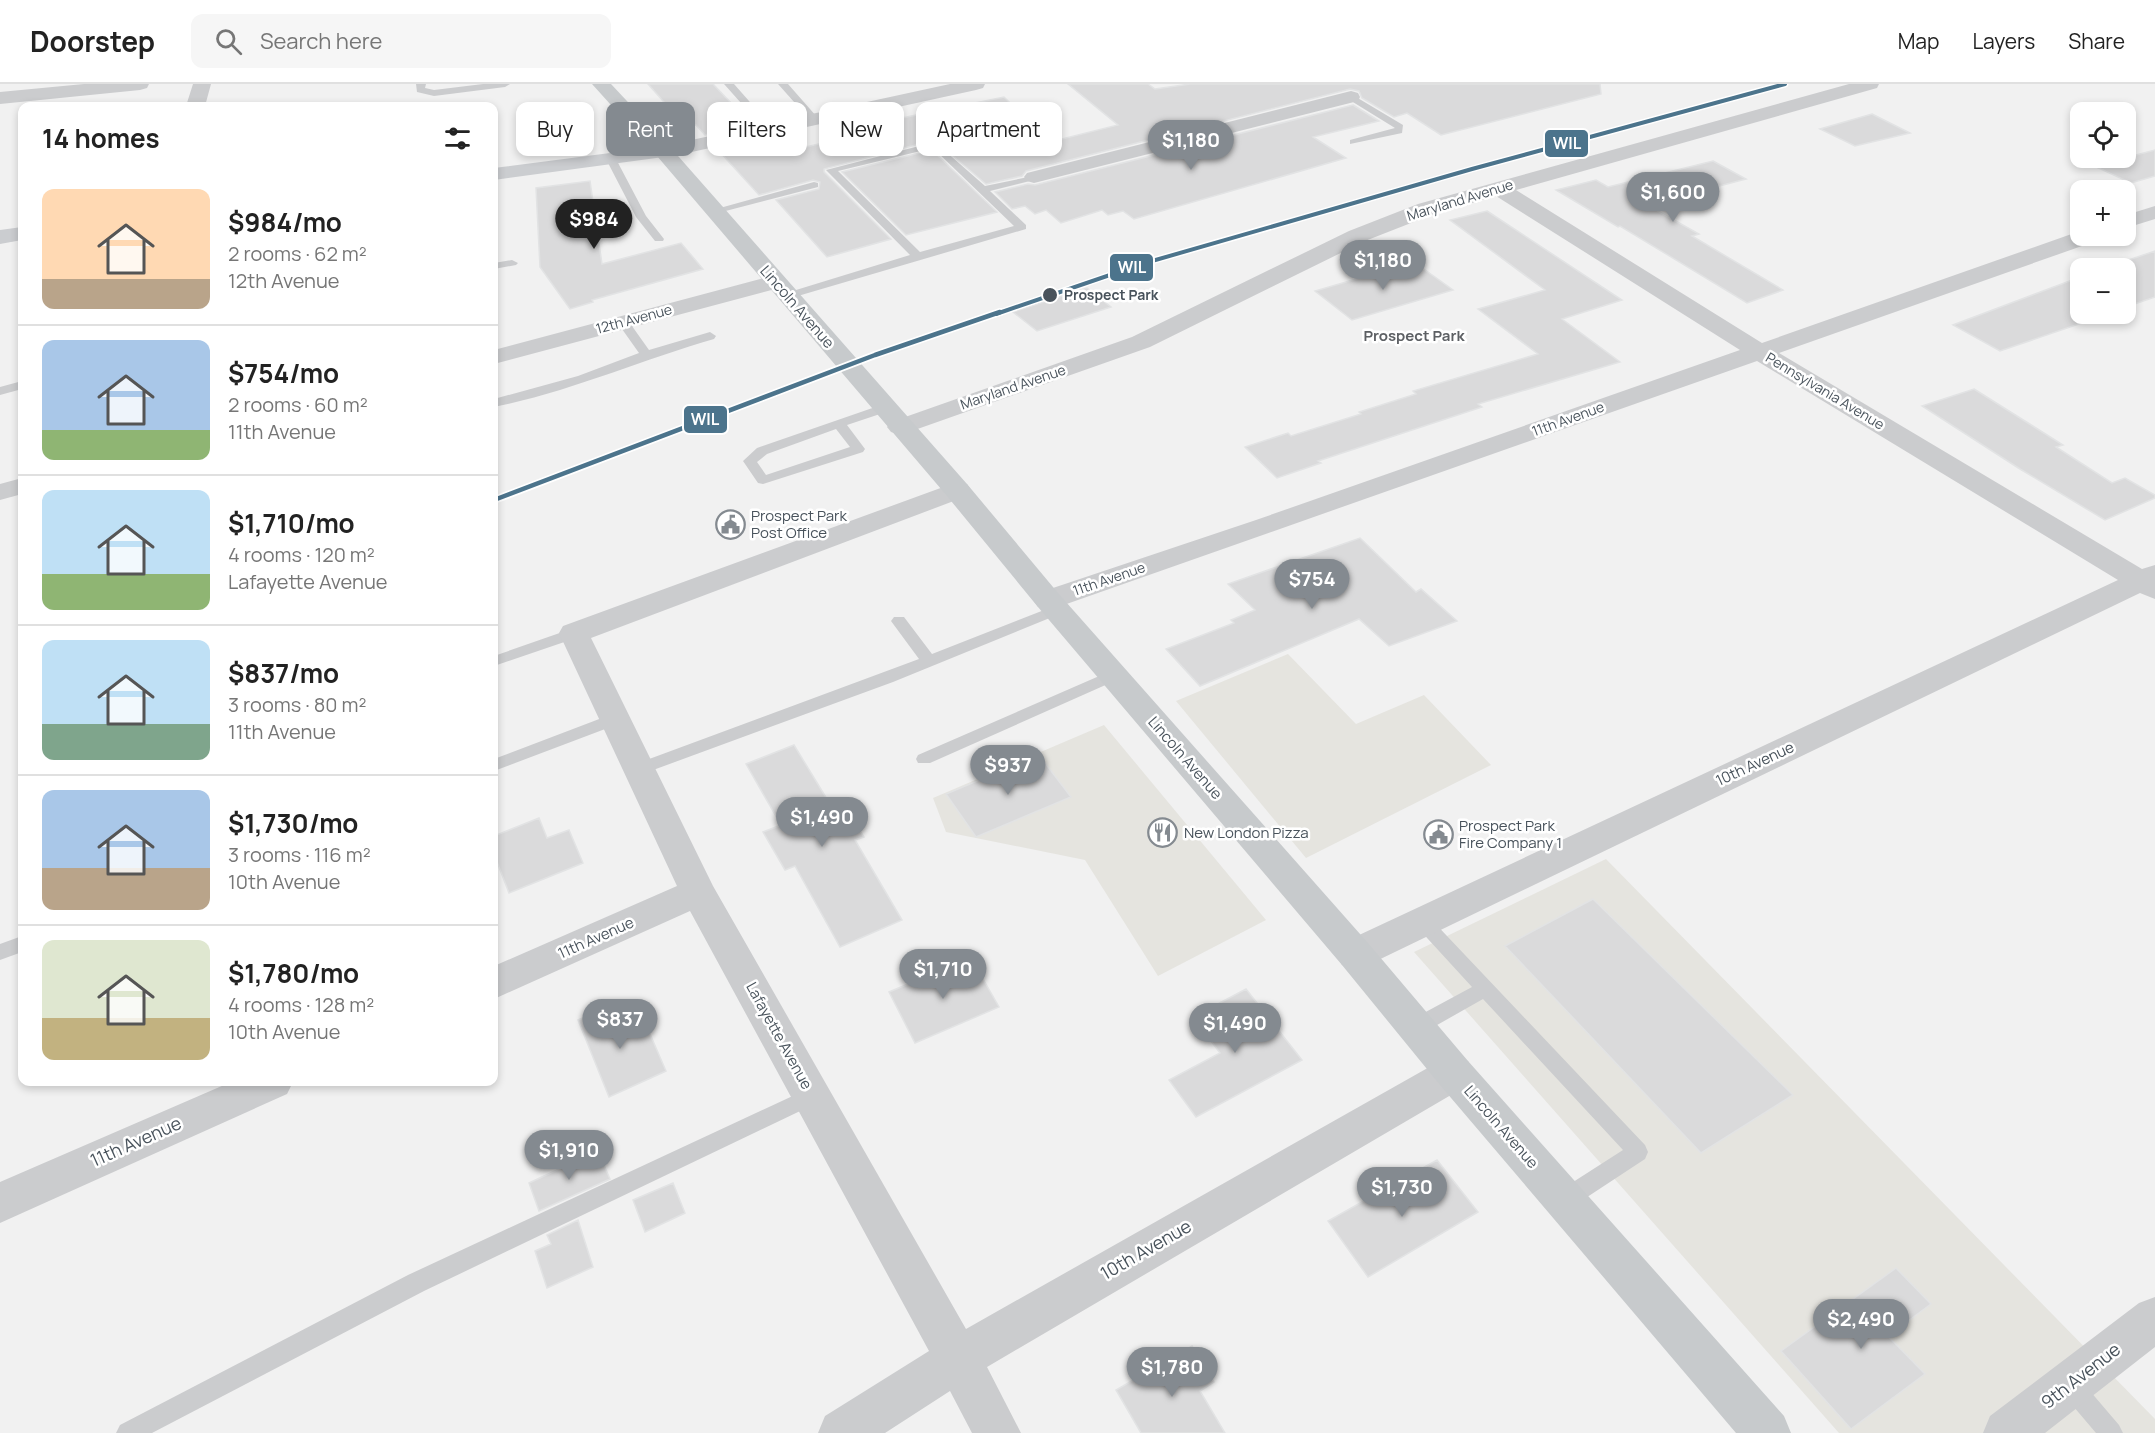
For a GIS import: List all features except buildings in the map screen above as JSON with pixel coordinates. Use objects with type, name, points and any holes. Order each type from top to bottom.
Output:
[{"type":"main road","name":"Lincoln Avenue","points":[[601,84],[618,102]]},
{"type":"main road","name":"Lincoln Avenue","points":[[667,156],[957,490],[1052,605],[1355,954],[1454,1073],[1767,1433]]},
{"type":"street","points":[[0,98],[140,84]]},
{"type":"street","points":[[197,102],[202,84]]},
{"type":"street","points":[[807,121],[976,84]]},
{"type":"street","points":[[1331,84],[1351,98]]},
{"type":"street","name":"Maryland Avenue","points":[[892,417],[1141,342],[1357,236],[1426,209],[1870,84]]},
{"type":"street","points":[[1034,177],[1351,98]]},
{"type":"street","points":[[498,173],[634,156]]},
{"type":"street","name":"Pennsylvania Avenue","points":[[1498,188],[1758,351],[2150,581]]},
{"type":"street","points":[[2136,219],[2155,212]]},
{"type":"street","points":[[0,237],[18,235]]},
{"type":"street","name":"11th Avenue","points":[[1052,605],[1266,526],[2070,242]]},
{"type":"street","name":"12th Avenue","points":[[498,356],[623,322],[781,289]]},
{"type":"street","points":[[0,492],[18,487]]},
{"type":"street","points":[[574,633],[957,490]]},
{"type":"street","name":"10th Avenue","points":[[1355,954],[2150,581]]},
{"type":"street","name":"Lafayette Avenue","points":[[574,633],[698,892],[997,1433]]},
{"type":"street","name":"11th Avenue","points":[[498,981],[698,892]]},
{"type":"street","name":"10th Avenue","points":[[842,1433],[958,1359],[1454,1073]]},
{"type":"street","name":"11th Avenue","points":[[0,1203],[264,1086]]},
{"type":"street","name":"9th Avenue","points":[[2007,1433],[2155,1319]]},
{"type":"lane","points":[[421,84],[420,90],[434,93],[505,84]]},
{"type":"lane","points":[[729,84],[745,102]]},
{"type":"lane","points":[[783,84],[814,119]]},
{"type":"lane","points":[[433,102],[434,93]]},
{"type":"lane","points":[[1351,98],[1400,127],[1399,131],[1353,142]]},
{"type":"lane","points":[[781,289],[918,256],[1022,227],[934,145],[831,170],[918,256]]},
{"type":"lane","points":[[611,159],[641,217],[659,239]]},
{"type":"lane","points":[[982,190],[1034,177]]},
{"type":"lane","points":[[714,211],[814,185]]},
{"type":"lane","points":[[498,265],[513,263]]},
{"type":"lane","points":[[623,322],[646,355]]},
{"type":"lane","points":[[498,401],[582,379],[646,355],[710,336]]},
{"type":"lane","points":[[0,390],[18,386]]},
{"type":"lane","points":[[839,424],[858,449],[763,480],[750,461],[762,451],[839,424],[892,417]]},
{"type":"lane","points":[[639,769],[928,661],[1052,605]]},
{"type":"lane","points":[[899,621],[928,661]]},
{"type":"lane","points":[[498,661],[574,633]]},
{"type":"lane","points":[[924,759],[1113,675]]},
{"type":"lane","points":[[498,763],[615,719]]},
{"type":"lane","points":[[1423,922],[1638,1152],[1564,1200]]},
{"type":"lane","points":[[0,952],[18,945]]},
{"type":"lane","points":[[1416,1027],[1485,989]]},
{"type":"lane","points":[[128,1433],[416,1283],[812,1096]]},
{"type":"lane","points":[[2070,1385],[2111,1433]]},
{"type":"shaded area","points":[[1288,654],[1356,724],[1424,695],[1491,765],[1306,858],[1176,701]]},
{"type":"shaded area","points":[[1104,725],[1266,920],[1158,976],[1085,860],[946,832],[933,798]]},
{"type":"shaded area","points":[[1606,859],[2155,1419],[2155,1433],[1839,1433],[1414,952]]},
{"type":"transit line","name":"WIL","points":[[498,498],[875,355],[1145,263],[1472,169],[1785,84]]},
{"type":"place","name":"Prospect Park","points":[[1050,295]]},
{"type":"place","name":"Prospect Park Post Office","points":[[730,525]]},
{"type":"place","name":"New London Pizza","points":[[1163,833]]},
{"type":"place","name":"Prospect Park Fire Company 1","points":[[1438,835]]},
{"type":"district","name":"Prospect Park","points":[[1414,336]]}]
